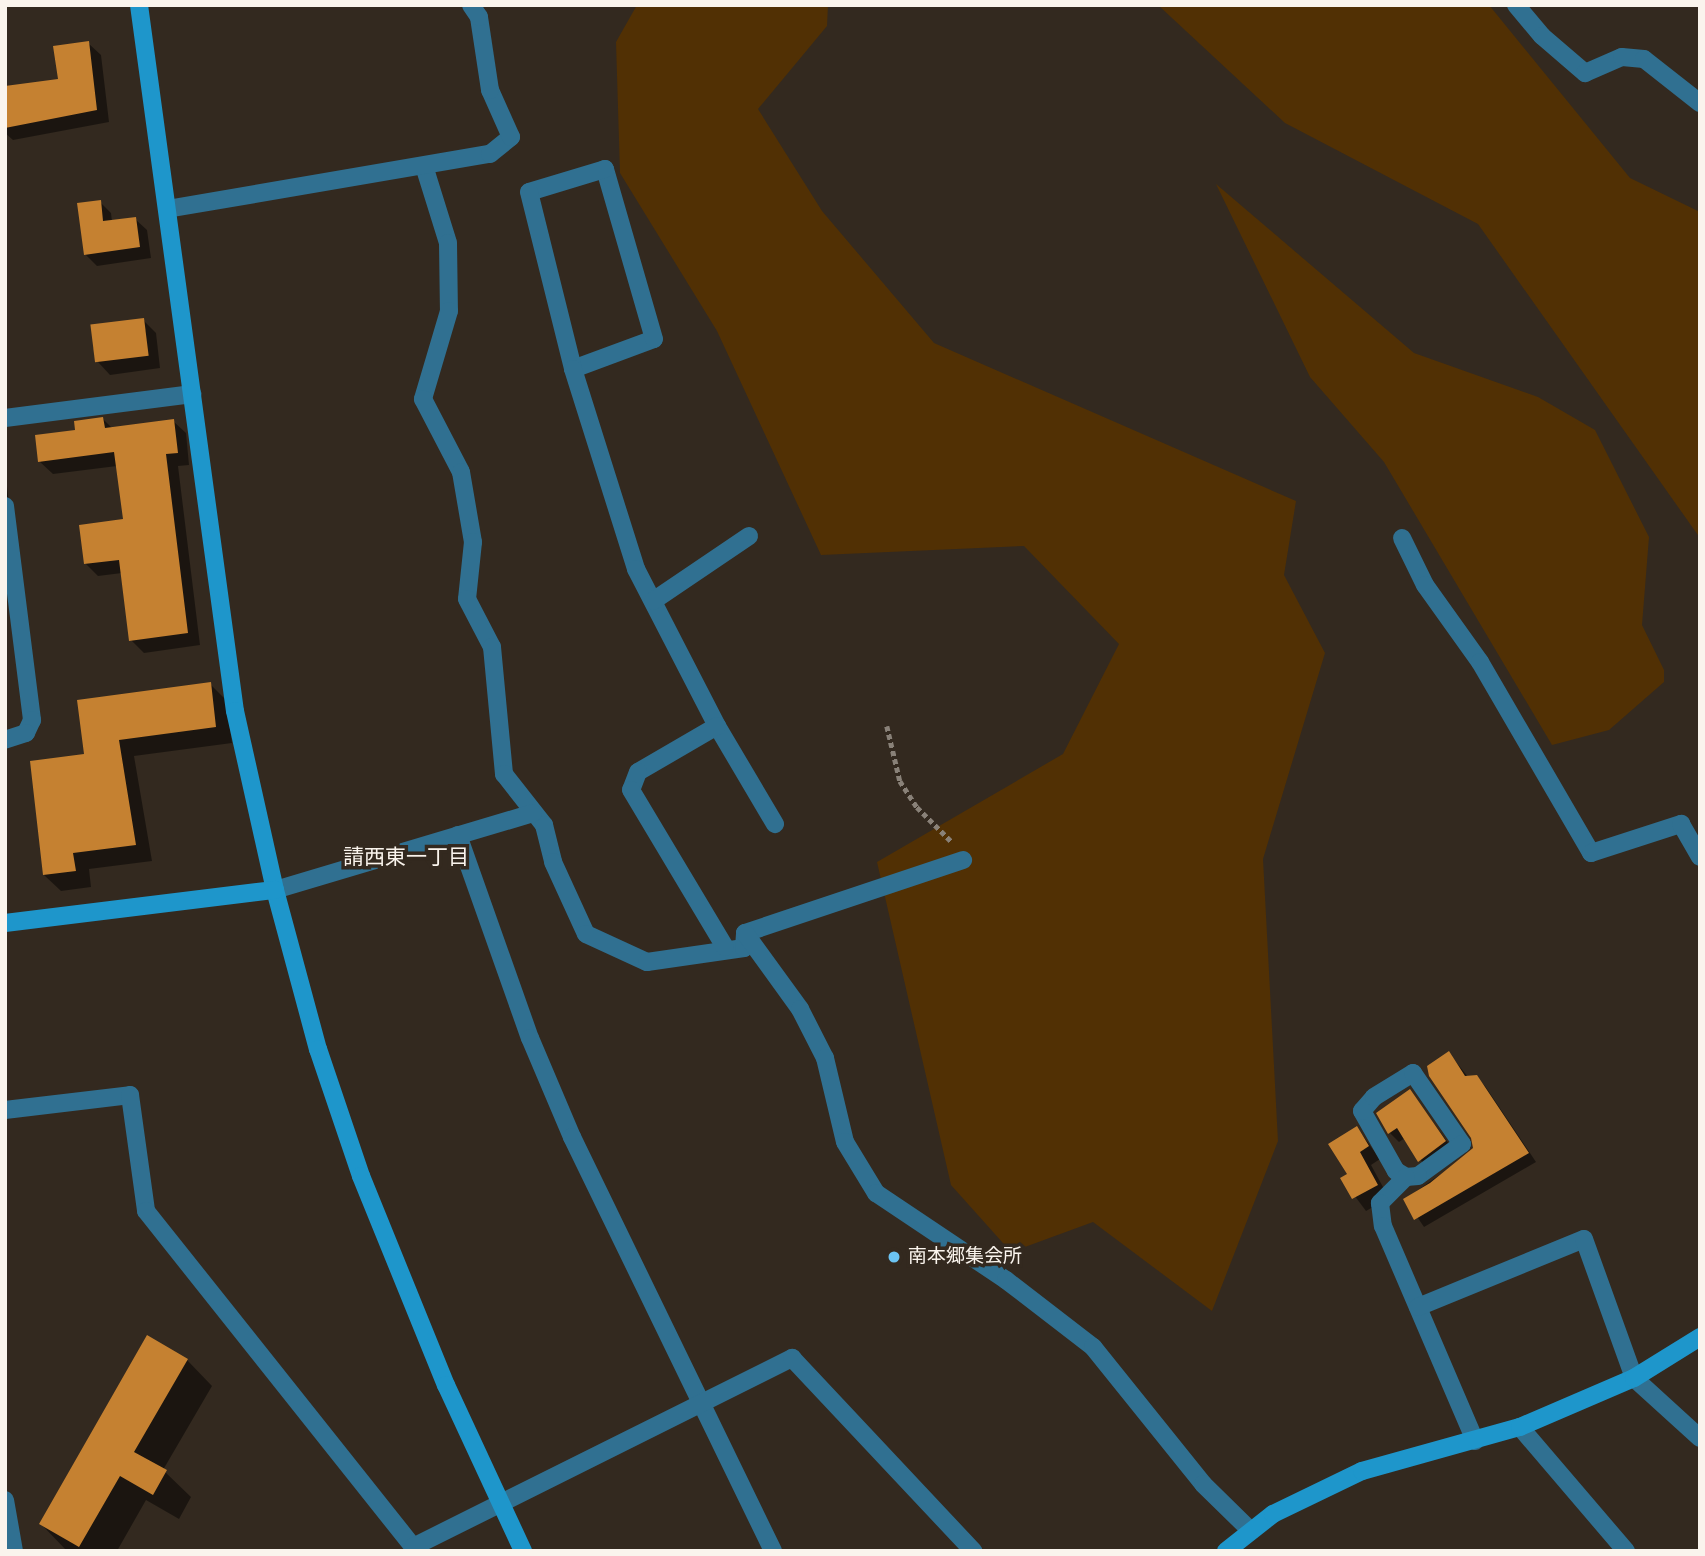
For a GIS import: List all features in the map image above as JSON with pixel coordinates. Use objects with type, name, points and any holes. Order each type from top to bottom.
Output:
[{"type":"street","points":[[139,5],[235,711],[275,890],[318,1049],[360,1176],[501,1506],[523,1551]]},
{"type":"street","points":[[167,209],[425,169],[490,154],[511,137],[490,90],[479,17],[471,5]]},
{"type":"street","points":[[1516,5],[1542,36],[1585,73],[1622,57],[1644,59],[1700,103]]},
{"type":"street","points":[[425,169],[447,243],[449,311],[423,398],[461,472],[473,542],[467,599],[492,647],[504,774],[544,825],[553,862],[586,934],[648,962],[725,947],[744,948],[746,933]]},
{"type":"street","points":[[573,369],[654,339],[605,169],[529,192],[573,369],[636,569],[718,726],[775,824]]},
{"type":"street","points":[[5,418],[192,394]]},
{"type":"street","points":[[5,506],[11,591],[32,720],[26,733],[5,740]]},
{"type":"street","points":[[653,601],[749,536]]},
{"type":"street","points":[[1402,538],[1425,585],[1480,662],[1591,853],[1681,824],[1700,857]]},
{"type":"street","points":[[718,726],[638,772],[631,790],[725,947]]},
{"type":"street","points":[[5,923],[275,890],[533,813]]},
{"type":"street","points":[[458,835],[572,1137],[773,1551]]},
{"type":"street","points":[[746,933],[963,860]]},
{"type":"street","points":[[746,933],[800,1009],[825,1058],[845,1142],[876,1194],[1006,1280],[1093,1347],[1247,1540]]},
{"type":"street","points":[[1406,1177],[1396,1171],[1362,1111],[1374,1097],[1413,1073],[1462,1144],[1418,1176],[1406,1177],[1380,1203],[1383,1226],[1475,1441]]},
{"type":"street","points":[[5,1110],[130,1096],[146,1211],[414,1547],[501,1506],[792,1358],[973,1551]]},
{"type":"street","points":[[1418,1307],[1584,1239],[1634,1378],[1700,1438]]},
{"type":"street","points":[[1226,1551],[1247,1540],[1273,1514],[1362,1471],[1520,1427],[1634,1378],[1700,1337]]},
{"type":"street","points":[[1520,1427],[1626,1551]]},
{"type":"street","points":[[5,1500],[14,1551]]},
{"type":"path","points":[[887,726],[900,781],[963,860]]},
{"type":"shaded area","points":[[637,5],[828,5],[827,26],[758,109],[822,211],[934,343],[1296,501],[1284,575],[1325,653],[1263,859],[1278,1141],[1212,1311],[1093,1222],[1011,1252],[951,1185],[877,862],[1063,754],[1119,644],[1024,546],[821,555],[717,331],[620,173],[616,42]]},
{"type":"shaded area","points":[[1158,5],[1489,5],[1630,178],[1700,212],[1700,538],[1478,224],[1285,123]]},
{"type":"shaded area","points":[[1216,184],[1414,353],[1538,397],[1595,430],[1649,537],[1642,625],[1664,670],[1664,682],[1609,730],[1552,745],[1384,462],[1310,377]]},
{"type":"building","points":[[89,41],[97,110],[5,128],[5,86],[58,79],[53,46]]},
{"type":"building","points":[[101,200],[103,221],[136,217],[140,247],[84,255],[77,203]]},
{"type":"building","points":[[144,318],[149,356],[95,362],[90,325]]},
{"type":"building","points":[[103,417],[105,428],[174,419],[178,453],[166,454],[188,633],[129,641],[119,560],[84,564],[79,525],[123,519],[114,452],[38,462],[35,435],[75,430],[74,421]]},
{"type":"building","points":[[211,682],[216,727],[119,740],[136,845],[73,853],[76,871],[43,875],[30,761],[84,754],[77,700]]},
{"type":"building","points":[[1449,1051],[1465,1076],[1477,1075],[1529,1153],[1414,1220],[1403,1199],[1430,1183],[1473,1148],[1471,1138],[1429,1076],[1427,1066]]},
{"type":"building","points":[[1410,1089],[1446,1141],[1418,1162],[1397,1128],[1388,1134],[1376,1113]]},
{"type":"building","points":[[1357,1126],[1369,1146],[1360,1152],[1378,1185],[1352,1199],[1340,1178],[1347,1174],[1328,1144]]},
{"type":"building","points":[[147,1335],[188,1359],[134,1452],[167,1470],[153,1495],[120,1476],[79,1547],[39,1524]]},
{"type":"place","name":"南本郷集会所","points":[[894,1257]]},
{"type":"district","name":"請西東一丁目","points":[[406,857]]}]
